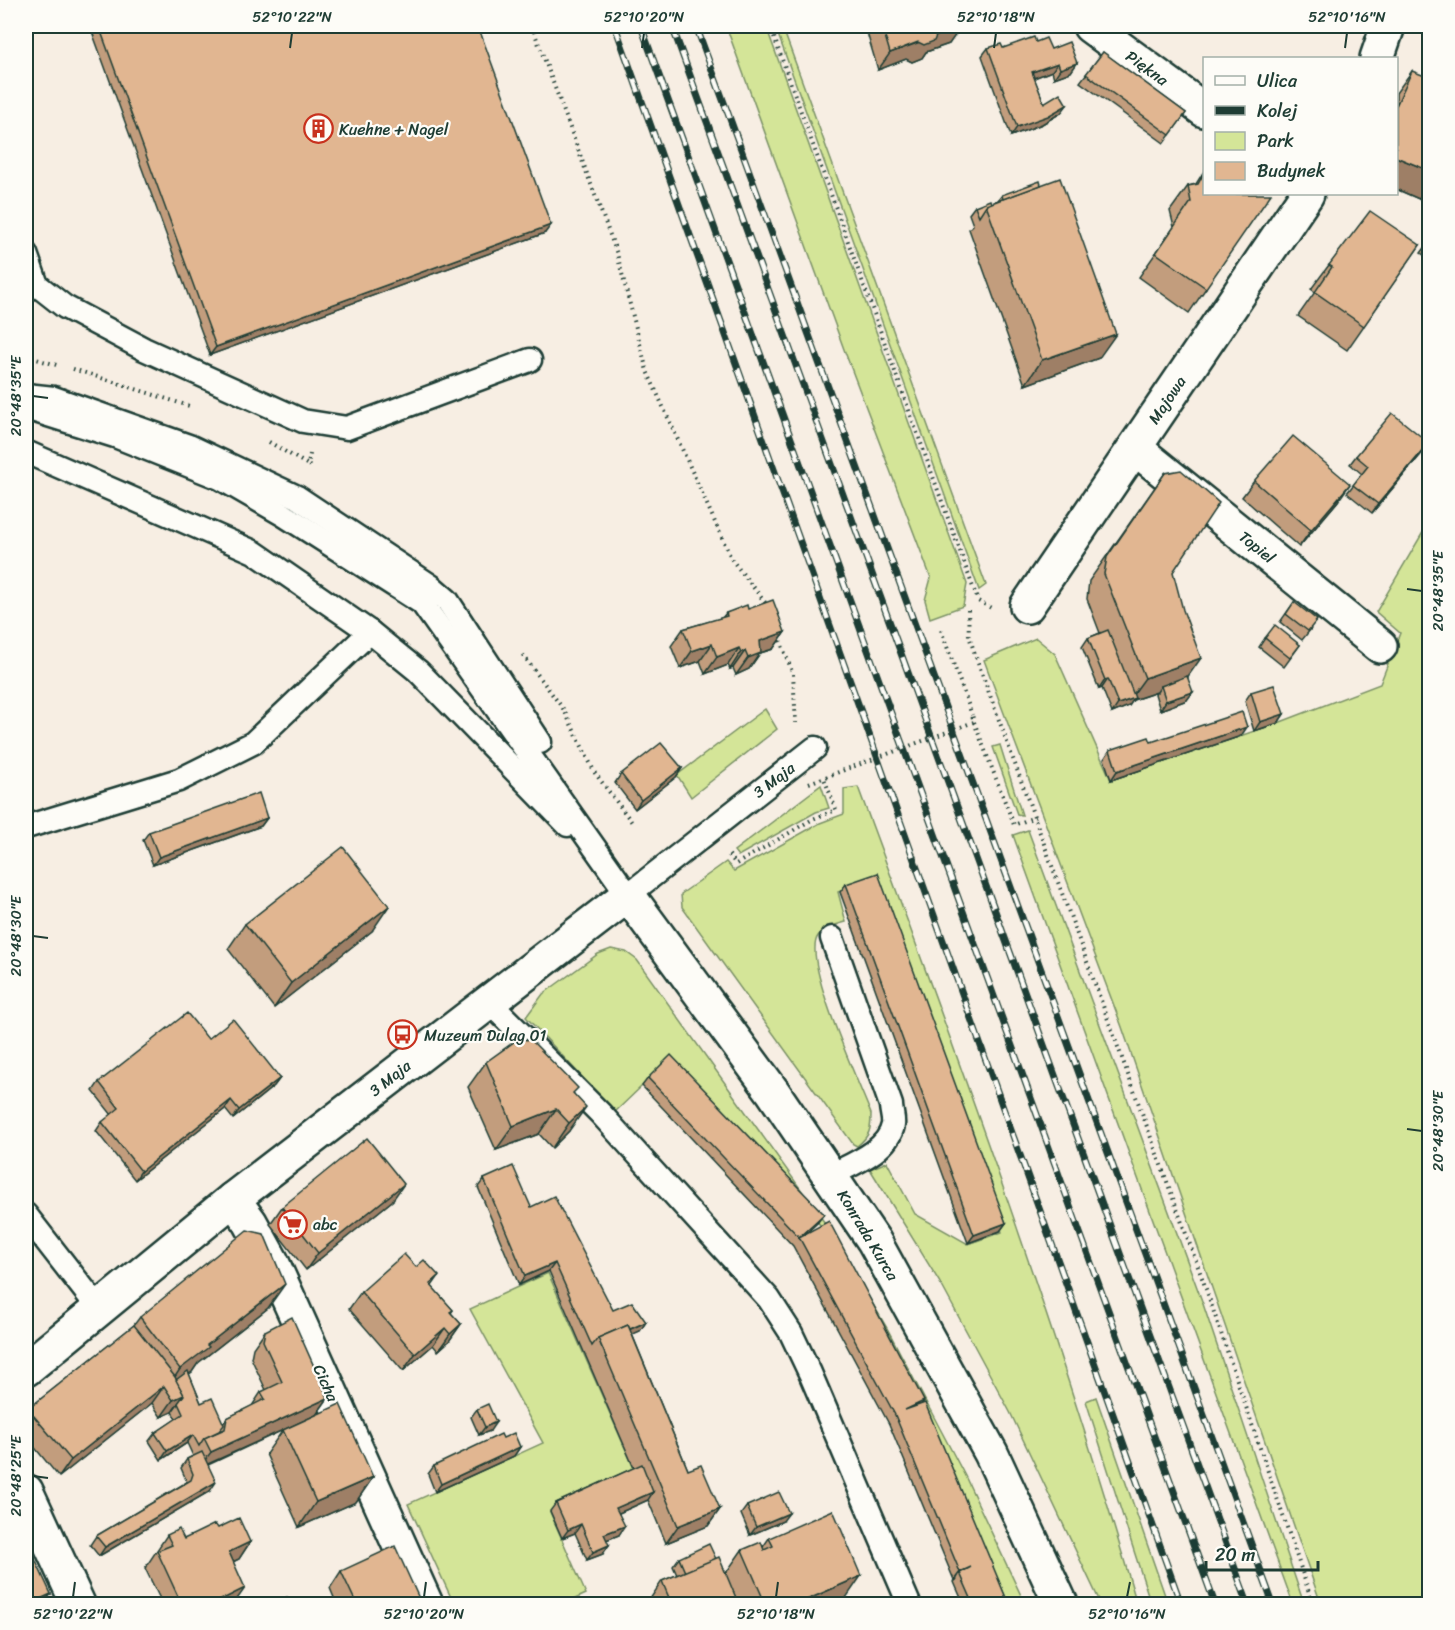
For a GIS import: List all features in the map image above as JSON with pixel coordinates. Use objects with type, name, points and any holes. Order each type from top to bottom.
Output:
[{"type":"street","name":"Piękna","points":[[1090,26],[1203,109]]},
{"type":"street","points":[[1377,57],[1388,26]]},
{"type":"street","name":"Majowa","points":[[1027,606],[1306,195]]},
{"type":"street","name":"Topiel","points":[[1135,448],[1380,646]]},
{"type":"street","name":"3 Maja","points":[[26,1370],[233,1199],[628,895]]},
{"type":"street","name":"Konrada Kurca","points":[[628,895],[662,937],[831,1175],[874,1241],[991,1453],[1061,1605]]},
{"type":"street","name":"Cicha","points":[[233,1199],[250,1222],[272,1262],[426,1605]]},
{"type":"street","points":[[26,1491],[78,1605]]},
{"type":"lane","points":[[26,254],[37,285],[65,307],[144,349],[303,421],[347,428],[530,360]]},
{"type":"lane","points":[[26,395],[54,398],[189,446],[297,497],[431,586],[447,600],[459,617],[542,746],[600,854]]},
{"type":"lane","points":[[26,408],[116,436],[220,478],[353,558],[422,603],[628,895]]},
{"type":"lane","points":[[26,452],[254,552],[370,632],[418,671],[542,800],[600,854]]},
{"type":"lane","points":[[26,827],[178,780],[253,742],[370,632]]},
{"type":"lane","name":"3 Maja","points":[[628,895],[815,748]]},
{"type":"lane","points":[[831,1175],[872,1152],[885,1141],[893,1125],[891,1105],[832,938]]},
{"type":"lane","points":[[488,1001],[601,1114],[769,1299],[791,1333],[805,1363],[909,1605]]},
{"type":"lane","points":[[26,1215],[100,1310]]},
{"type":"path","points":[[532,26],[617,254],[647,371],[732,560],[765,601],[769,611]]},
{"type":"path","points":[[770,26],[978,601]]},
{"type":"path","points":[[26,356],[125,384],[191,407]]},
{"type":"path","points":[[266,441],[308,465]]},
{"type":"path","points":[[968,610],[969,636],[975,657],[1205,1286],[1313,1605]]},
{"type":"path","points":[[941,630],[1014,825],[1035,817]]},
{"type":"path","points":[[777,632],[793,674],[795,732]]},
{"type":"path","points":[[809,783],[974,722]]},
{"type":"path","points":[[724,849],[736,864],[813,819],[836,810],[824,776]]},
{"type":"green space","points":[[726,26],[766,26],[967,584],[963,606],[930,618],[925,600],[931,578],[845,352]]},
{"type":"green space","points":[[775,26],[782,26],[986,585],[979,590]]},
{"type":"green space","points":[[1429,522],[1429,1604],[1321,1604],[1122,1027],[984,660],[1036,638],[1055,654],[1111,780],[1278,723],[1380,684],[1400,633],[1376,612]]},
{"type":"green space","points":[[765,709],[777,729],[691,797],[677,775]]},
{"type":"green space","points":[[1000,745],[1022,815],[1017,814],[993,747]]},
{"type":"green space","points":[[821,785],[829,808],[816,812],[738,856],[734,851]]},
{"type":"green space","points":[[858,787],[933,989],[1040,1295],[1137,1604],[1101,1604],[1010,1412],[942,1286],[870,1169],[887,1162],[915,1214],[968,1244],[1002,1232],[876,879],[838,892],[846,922],[824,930],[818,936],[815,949],[824,995],[871,1114],[869,1132],[857,1146],[853,1144],[682,907],[681,894],[726,862],[734,871],[820,823],[844,814],[844,789]]},
{"type":"green space","points":[[1028,830],[1202,1301],[1304,1604],[1293,1604],[1013,835]]},
{"type":"green space","points":[[611,949],[626,952],[637,960],[827,1226],[887,1328],[965,1476],[1025,1604],[1002,1604],[824,1229],[666,1063],[615,1112],[526,1017],[543,994],[598,954]]},
{"type":"green space","points":[[548,1273],[636,1473],[550,1512],[586,1594],[564,1604],[454,1604],[408,1504],[543,1443],[470,1309]]},
{"type":"green space","points":[[1096,1397],[1168,1604],[1151,1604],[1086,1401]]},
{"type":"building","name":"Kuehne + Nagel","points":[[99,26],[478,26],[551,225],[216,347]]},
{"type":"building","points":[[882,26],[961,27],[936,36],[934,41],[924,45],[918,42],[890,53]]},
{"type":"building","points":[[1034,37],[1036,42],[1046,38],[1051,49],[1069,42],[1077,63],[1060,69],[1058,63],[1032,72],[1044,103],[1060,93],[1067,105],[1048,116],[1017,127],[988,48],[1001,44],[1003,48]]},
{"type":"building","points":[[1103,52],[1186,113],[1170,135],[1086,74]]},
{"type":"building","points":[[1412,71],[1430,78],[1430,171],[1398,158],[1398,102]]},
{"type":"building","points":[[1203,175],[1203,195],[1270,195],[1206,288],[1156,253],[1191,202],[1188,186],[1198,184]]},
{"type":"building","points":[[1060,178],[1116,334],[1042,360],[986,205]]},
{"type":"building","points":[[1040,181],[1041,185],[1003,199],[1002,195]]},
{"type":"building","points":[[990,200],[991,203],[986,205],[979,216],[975,206]]},
{"type":"building","points":[[1370,211],[1420,245],[1364,326],[1315,292],[1332,267],[1329,265]]},
{"type":"building","points":[[1392,413],[1429,443],[1378,504],[1353,485],[1368,466],[1356,456]]},
{"type":"building","points":[[1293,436],[1350,484],[1311,530],[1254,481]]},
{"type":"building","points":[[1181,470],[1219,503],[1173,572],[1183,610],[1201,658],[1145,678],[1104,574],[1107,557],[1165,473]]},
{"type":"building","points":[[773,600],[785,632],[760,641],[761,653],[748,658],[745,651],[741,652],[739,648],[717,657],[712,644],[692,651],[683,629],[727,616],[726,613],[747,605],[748,609]]},
{"type":"building","points":[[1294,602],[1317,620],[1308,631],[1286,614]]},
{"type":"building","points":[[1275,625],[1300,645],[1290,658],[1265,638]]},
{"type":"building","points":[[1108,630],[1135,698],[1118,704],[1108,679],[1105,680],[1088,638]]},
{"type":"building","points":[[1187,676],[1193,692],[1166,701],[1161,686]]},
{"type":"building","points":[[1274,685],[1284,714],[1260,722],[1251,692]]},
{"type":"building","points":[[1242,712],[1247,727],[1117,771],[1110,750],[1149,737],[1151,742]]},
{"type":"building","points":[[661,743],[682,768],[641,800],[621,774]]},
{"type":"building","points":[[259,793],[267,818],[159,857],[149,832]]},
{"type":"building","points":[[343,847],[389,906],[291,983],[245,924]]},
{"type":"building","points":[[878,873],[1006,1223],[974,1235],[846,884]]},
{"type":"building","points":[[187,1013],[208,1039],[233,1019],[280,1078],[239,1110],[231,1100],[141,1171],[102,1122],[119,1108],[99,1082]]},
{"type":"building","points":[[518,1039],[531,1040],[578,1088],[573,1093],[586,1107],[569,1123],[556,1109],[513,1126],[486,1062]]},
{"type":"building","points":[[671,1055],[824,1214],[799,1237],[648,1078]]},
{"type":"building","points":[[367,1138],[404,1184],[318,1253],[282,1207]]},
{"type":"building","points":[[513,1166],[531,1207],[554,1196],[613,1310],[632,1302],[646,1322],[630,1329],[628,1325],[598,1338],[592,1346],[555,1263],[525,1276],[484,1179]]},
{"type":"building","points":[[829,1221],[924,1401],[905,1410],[925,1403],[1009,1605],[974,1605],[960,1573],[971,1567],[960,1572],[895,1415],[799,1237]]},
{"type":"building","points":[[247,1230],[264,1234],[285,1284],[180,1369],[140,1317]]},
{"type":"building","points":[[404,1254],[416,1267],[424,1260],[439,1276],[430,1284],[453,1310],[450,1312],[461,1324],[450,1334],[445,1328],[415,1354],[361,1292]]},
{"type":"building","points":[[292,1317],[328,1398],[211,1452],[204,1438],[225,1429],[227,1418],[265,1399],[261,1392],[282,1382],[263,1341],[265,1331]]},
{"type":"building","points":[[134,1325],[175,1377],[184,1395],[173,1400],[164,1386],[71,1460],[28,1409]]},
{"type":"building","points":[[628,1325],[688,1470],[701,1465],[720,1509],[678,1526],[598,1338]]},
{"type":"building","points":[[188,1371],[201,1403],[212,1398],[224,1425],[219,1431],[204,1438],[199,1446],[193,1435],[167,1451],[155,1433],[183,1414],[178,1403],[184,1395],[176,1380]]},
{"type":"building","points":[[340,1404],[373,1477],[316,1502],[283,1430]]},
{"type":"building","points":[[488,1404],[496,1422],[485,1427],[477,1409]]},
{"type":"building","points":[[514,1433],[520,1447],[441,1484],[434,1466],[501,1434],[503,1438]]},
{"type":"building","points":[[202,1452],[216,1482],[105,1547],[96,1536],[191,1480],[193,1474],[187,1459]]},
{"type":"building","points":[[642,1464],[653,1492],[616,1508],[625,1526],[604,1534],[609,1545],[593,1552],[581,1524],[568,1530],[556,1503]]},
{"type":"building","points":[[779,1492],[789,1513],[756,1527],[747,1506]]},
{"type":"building","points":[[833,1510],[861,1576],[795,1605],[766,1605],[742,1550],[761,1542],[764,1550],[773,1546],[769,1538]]},
{"type":"building","points":[[239,1518],[250,1542],[229,1552],[245,1588],[211,1605],[182,1605],[157,1551],[172,1545],[167,1535],[179,1529],[184,1539],[215,1524],[218,1528]]},
{"type":"building","points":[[709,1544],[716,1559],[685,1572],[679,1558]]},
{"type":"building","points":[[395,1546],[422,1605],[357,1605],[341,1571]]},
{"type":"building","points":[[32,1553],[51,1594],[29,1604],[26,1596],[26,1556]]},
{"type":"building","points":[[719,1557],[739,1605],[672,1605],[662,1581]]},
{"type":"building","points":[[287,1597],[290,1605],[273,1604]]},
{"type":"railway","points":[[615,26],[1181,1604]]},
{"type":"railway","points":[[641,26],[1215,1604]]},
{"type":"railway","points":[[672,26],[1248,1604]]},
{"type":"railway","points":[[696,26],[1273,1604]]},
{"type":"place","name":"Kuehne + Nagel","points":[[318,129]]},
{"type":"place","name":"Muzeum Dulag 01","points":[[403,1035]]},
{"type":"place","name":"abc","points":[[292,1224]]}]
